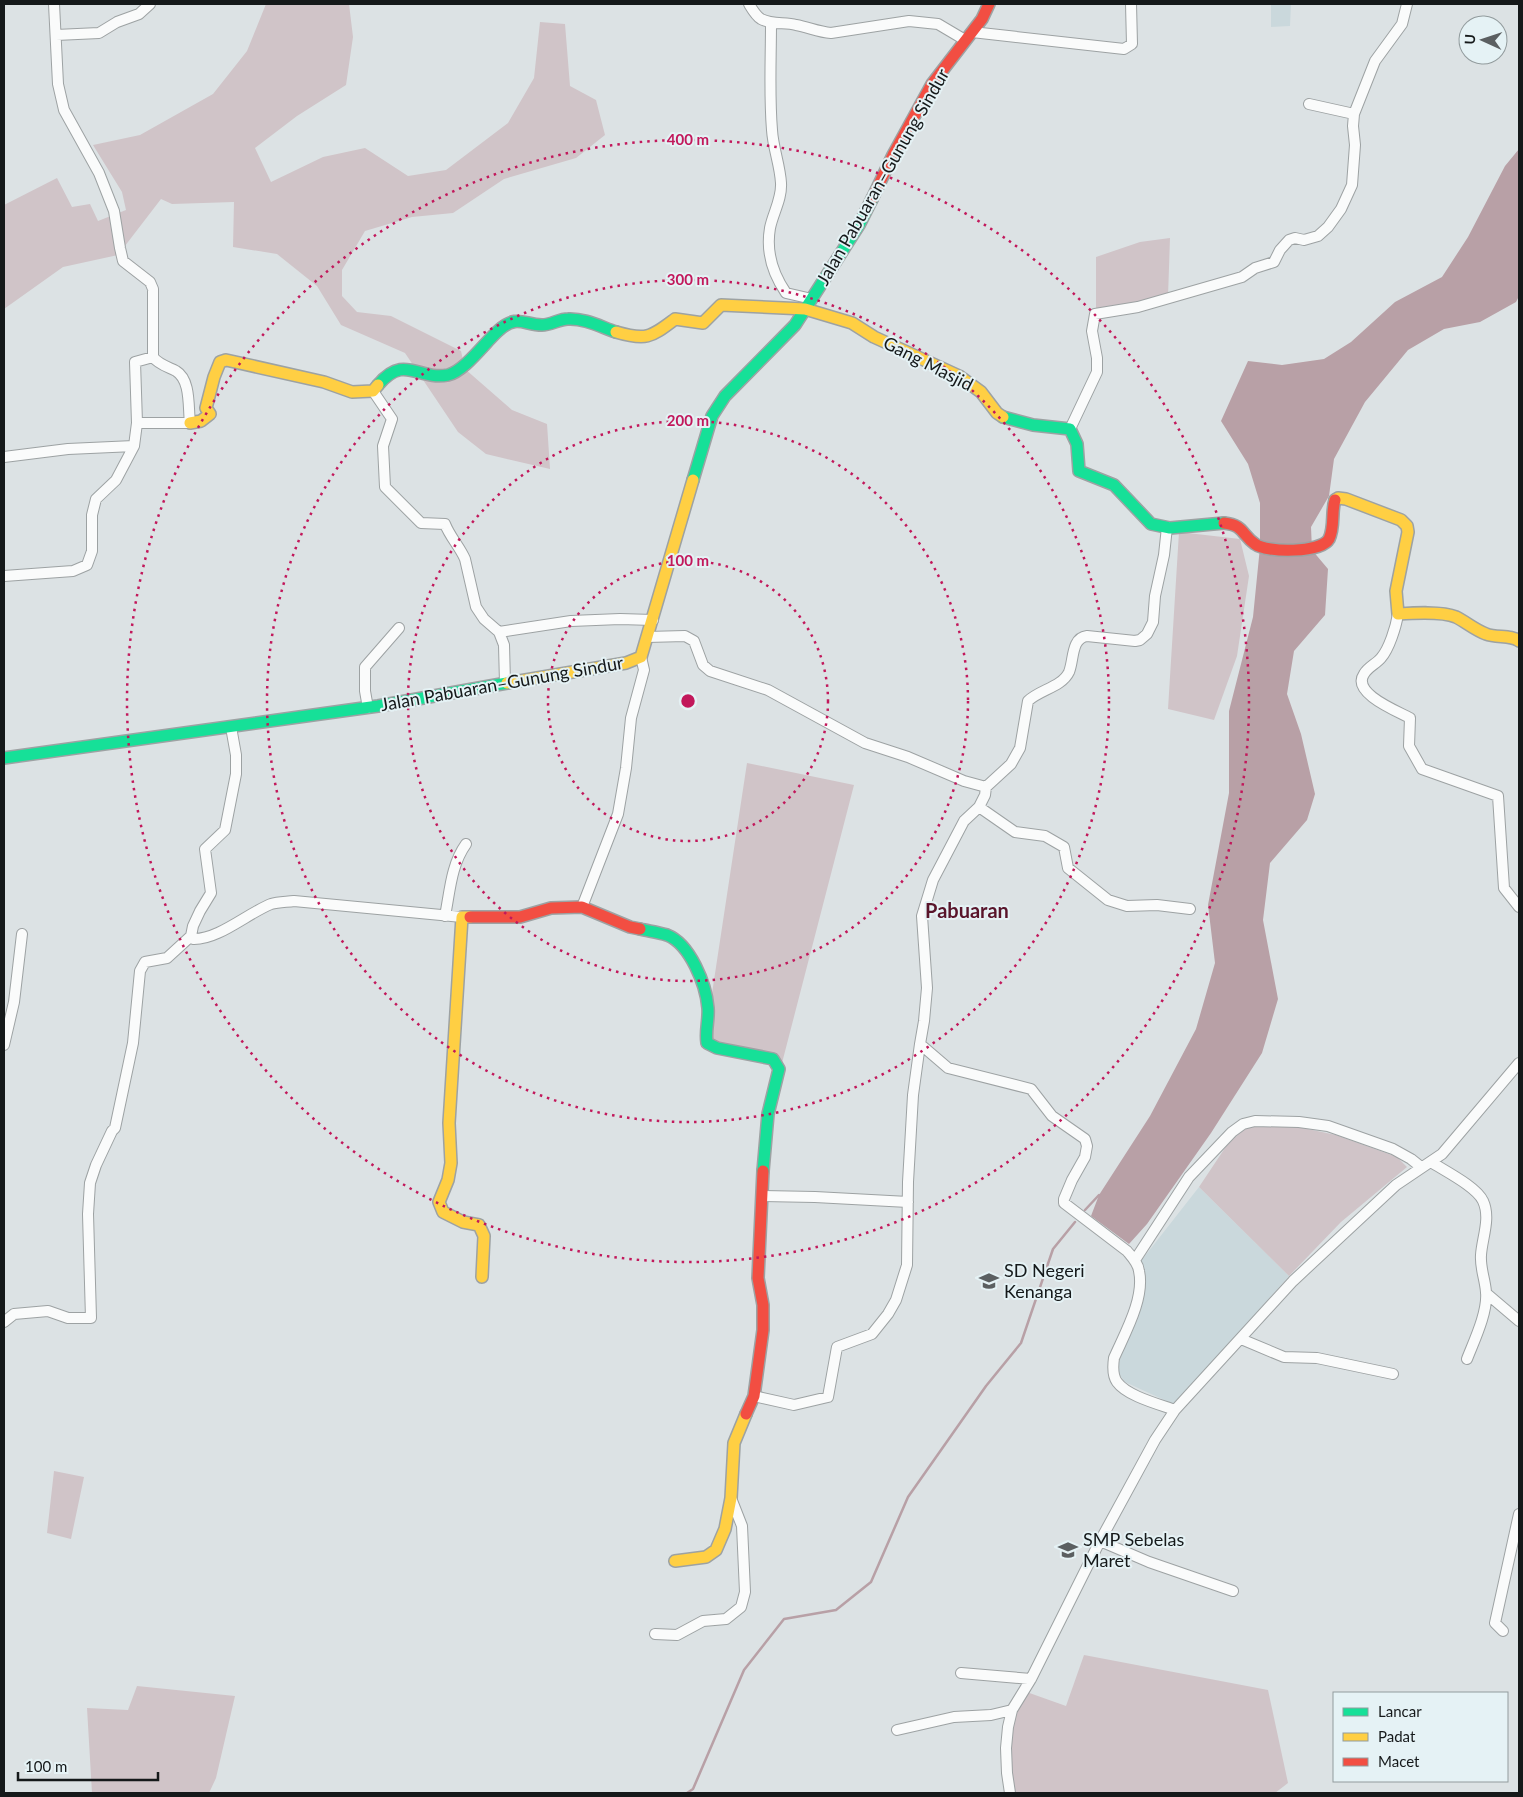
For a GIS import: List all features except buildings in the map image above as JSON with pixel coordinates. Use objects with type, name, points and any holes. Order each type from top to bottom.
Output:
[{"type":"street","points":[[54,4],[58,84],[64,110],[99,173],[114,210],[124,261],[150,282],[153,290],[153,357],[155,361],[178,373],[183,378],[186,386],[190,423]]},
{"type":"street","points":[[56,35],[99,32],[117,22],[140,14],[150,4]]},
{"type":"street","points":[[749,4],[758,17],[771,23],[795,24],[820,32],[831,33],[909,21],[938,24],[969,36],[1124,49],[1132,44],[1131,4]]},
{"type":"street","name":"Jalan Pabuaran–Gunung Sindur","points":[[4,758],[368,708],[505,683],[626,664],[640,657],[653,620],[712,416],[717,406],[724,396],[795,325],[859,225],[893,155],[932,84],[982,19],[989,4]]},
{"type":"street","points":[[1407,4],[1402,24],[1375,61],[1354,114],[1355,145],[1352,185],[1341,209],[1328,227],[1318,236],[1304,240],[1296,238],[1289,240],[1280,250],[1274,262],[1255,268],[1242,277],[1138,307],[1095,314],[1092,331],[1097,358],[1097,372],[1070,429],[1077,442],[1079,471],[1116,486],[1150,524],[1167,527],[1234,524],[1244,531],[1252,544],[1260,547],[1312,550],[1327,543],[1330,536],[1334,502],[1338,498],[1346,499],[1402,520],[1407,526],[1408,532],[1396,591],[1398,614],[1395,627],[1382,657],[1364,672],[1361,679],[1362,688],[1373,698],[1410,718],[1409,746],[1422,769],[1498,796],[1504,888],[1519,907]]},
{"type":"street","points":[[771,23],[770,78],[772,132],[781,184],[770,228],[769,246],[773,271],[786,293],[812,299]]},
{"type":"street","points":[[1309,104],[1354,114]]},
{"type":"street","name":"Gang Masjid","points":[[374,390],[384,376],[405,368],[429,374],[447,375],[453,373],[475,357],[503,327],[510,322],[518,320],[545,325],[560,319],[572,319],[624,334],[642,336],[656,334],[675,319],[703,322],[721,305],[805,309],[852,323],[874,337],[959,376],[981,392],[997,413],[1004,418],[1033,425],[1070,429]]},
{"type":"street","points":[[4,576],[73,571],[87,565],[92,552],[92,515],[96,499],[116,480],[134,446],[137,422],[135,362],[153,357]]},
{"type":"street","points":[[137,422],[190,423],[205,419],[210,414],[206,408],[214,376],[220,362],[226,360],[324,382],[352,392],[374,390],[392,419],[382,446],[385,487],[421,523],[445,524],[465,559],[476,607],[484,619],[499,632],[504,645],[505,683]]},
{"type":"street","points":[[4,457],[68,449],[134,446]]},
{"type":"street","points":[[754,1396],[794,1405],[828,1397],[837,1347],[872,1334],[888,1314],[896,1300],[907,1265],[912,1095],[924,1021],[927,988],[922,916],[933,880],[964,821],[979,807],[985,795],[986,787],[1011,764],[1020,748],[1028,701],[1057,684],[1068,674],[1076,641],[1087,636],[1135,641],[1140,640],[1147,634],[1154,622],[1154,596],[1164,555],[1167,527]]},
{"type":"street","points":[[1398,614],[1423,612],[1454,616],[1485,634],[1500,638],[1518,636]]},
{"type":"street","points":[[499,632],[570,621],[653,620]]},
{"type":"street","points":[[368,708],[364,691],[365,668],[399,628]]},
{"type":"street","points":[[647,637],[685,636],[694,641],[703,665],[710,671],[768,690],[865,743],[908,757],[964,781],[986,787]]},
{"type":"street","points":[[582,907],[618,814],[626,768],[631,718],[644,670],[640,657]]},
{"type":"street","points":[[4,1322],[14,1314],[48,1312],[68,1318],[91,1318],[88,1214],[90,1183],[100,1156],[112,1131],[116,1128],[133,1043],[140,972],[145,962],[167,958],[191,936],[193,926],[211,893],[205,849],[225,830],[236,774],[236,755],[230,727]]},
{"type":"street","points":[[979,807],[1015,832],[1045,836],[1064,847],[1068,868],[1108,900],[1127,906],[1157,905],[1190,909]]},
{"type":"street","points":[[446,916],[453,869],[458,855],[466,844]]},
{"type":"street","points":[[191,936],[194,939],[200,940],[272,904],[294,901],[462,917],[520,918],[551,908],[582,907],[630,927],[667,935],[672,938],[689,957],[701,975],[706,990],[709,1010],[705,1035],[707,1044],[717,1048],[766,1057],[776,1062],[779,1069],[768,1114],[763,1165],[758,1278],[763,1305],[763,1330],[754,1396],[734,1443],[731,1498],[725,1529],[716,1550],[706,1557],[675,1561]]},
{"type":"street","points":[[462,917],[450,1123],[451,1163],[448,1180],[443,1189],[440,1202],[443,1212],[463,1222],[479,1226],[484,1236],[482,1277]]},
{"type":"street","points":[[4,1045],[14,1002],[22,934]]},
{"type":"street","points":[[920,1044],[948,1068],[1031,1089],[1052,1116],[1085,1139],[1087,1146],[1085,1157],[1072,1180],[1064,1203],[1127,1251],[1135,1260],[1140,1276],[1139,1297],[1114,1358],[1113,1367],[1116,1381],[1126,1391],[1175,1410]]},
{"type":"street","points":[[1010,1793],[1006,1748],[1012,1710],[1031,1679],[1100,1541],[1155,1440],[1175,1410],[1293,1281],[1396,1186],[1442,1154],[1519,1062]]},
{"type":"street","points":[[1135,1260],[1189,1177],[1232,1132],[1243,1124],[1255,1121],[1298,1122],[1328,1126],[1393,1149],[1421,1167]]},
{"type":"street","points":[[1432,1162],[1478,1193],[1484,1202],[1486,1221],[1481,1254],[1481,1270],[1486,1293],[1482,1319],[1467,1359]]},
{"type":"street","points":[[763,1196],[816,1196],[908,1202]]},
{"type":"street","points":[[1486,1293],[1519,1321]]},
{"type":"street","points":[[1241,1339],[1284,1357],[1317,1358],[1393,1374]]},
{"type":"street","points":[[655,1634],[676,1635],[704,1621],[726,1619],[741,1608],[745,1592],[742,1526],[731,1498]]},
{"type":"street","points":[[1503,1631],[1495,1623],[1519,1514]]},
{"type":"street","points":[[1100,1541],[1149,1562],[1233,1591]]},
{"type":"street","points":[[960,1673],[1031,1679]]},
{"type":"street","points":[[897,1730],[954,1717],[991,1715],[1012,1710]]},
{"type":"shaded area","points":[[266,4],[349,4],[353,37],[346,85],[297,116],[255,148],[271,182],[323,157],[365,148],[408,176],[446,170],[508,123],[534,78],[540,22],[565,24],[570,86],[596,100],[605,135],[576,158],[504,179],[453,213],[412,217],[365,231],[342,270],[342,296],[357,312],[391,316],[461,351],[465,369],[512,410],[547,424],[550,469],[486,454],[458,432],[405,353],[341,325],[317,286],[277,254],[233,247],[234,202],[172,204],[161,199],[118,255],[63,267],[4,309],[4,205],[57,178],[72,207],[90,204],[98,221],[126,210],[122,192],[93,145],[140,135],[213,94],[247,51]]},
{"type":"shaded area","points":[[1271,4],[1291,4],[1290,26],[1271,27]]},
{"type":"shaded area","points":[[1519,149],[1519,296],[1516,302],[1480,322],[1444,329],[1408,350],[1365,402],[1334,459],[1329,496],[1311,527],[1312,550],[1328,569],[1325,615],[1294,651],[1287,694],[1301,734],[1315,794],[1307,820],[1270,863],[1263,920],[1278,999],[1262,1053],[1211,1133],[1147,1224],[1129,1244],[1091,1216],[1099,1195],[1150,1116],[1196,1029],[1215,963],[1208,905],[1229,793],[1229,711],[1253,617],[1260,547],[1260,503],[1248,464],[1221,421],[1248,361],[1282,365],[1324,359],[1351,342],[1395,302],[1442,277],[1468,237],[1505,166]]},
{"type":"shaded area","points":[[1170,238],[1168,297],[1096,311],[1096,257],[1140,242]]},
{"type":"shaded area","points":[[1179,532],[1240,539],[1249,576],[1237,656],[1214,720],[1168,709]]},
{"type":"shaded area","points":[[747,763],[854,785],[782,1063],[704,1046]]},
{"type":"shaded area","points":[[1284,1124],[1336,1135],[1397,1157],[1407,1167],[1341,1222],[1289,1276],[1199,1187],[1227,1145],[1245,1128]]},
{"type":"shaded area","points":[[1199,1187],[1289,1276],[1175,1405],[1125,1382],[1119,1374],[1118,1365],[1144,1294],[1145,1272],[1141,1261]]},
{"type":"shaded area","points":[[54,1471],[84,1477],[71,1539],[47,1533]]},
{"type":"shaded area","points":[[1084,1655],[1268,1690],[1288,1783],[1275,1793],[1015,1793],[1003,1736],[1021,1690],[1066,1706]]},
{"type":"shaded area","points":[[137,1686],[235,1696],[216,1778],[209,1793],[92,1793],[87,1708],[128,1710]]},
{"type":"waterway","points":[[1085,1210],[1099,1195]]},
{"type":"waterway","points":[[687,1793],[693,1789],[744,1670],[784,1619],[836,1610],[871,1582],[908,1497],[986,1386],[1021,1343],[1053,1249],[1075,1222]]},
{"type":"traffic: fast","points":[[693,480],[712,416],[725,396],[795,325],[859,225],[872,199]]},
{"type":"traffic: fast","points":[[378,385],[396,371],[404,369],[437,376],[455,372],[468,362],[499,330],[511,322],[542,325],[565,319],[574,319],[586,321],[616,332]]},
{"type":"traffic: fast","points":[[1003,417],[1033,425],[1070,429],[1077,444],[1079,471],[1114,485],[1151,524],[1170,528],[1224,523]]},
{"type":"traffic: fast","points":[[4,758],[378,706],[507,683]]},
{"type":"traffic: fast","points":[[640,929],[667,935],[683,947],[690,956],[707,998],[707,1043],[717,1048],[773,1059],[779,1069],[768,1114],[763,1171]]},
{"type":"traffic: slow","points":[[616,332],[642,337],[660,330],[675,319],[703,323],[721,305],[805,309],[852,323],[874,337],[959,376],[981,392],[997,413],[1003,417]]},
{"type":"traffic: slow","points":[[190,423],[201,421],[210,414],[206,408],[214,377],[220,362],[226,360],[324,382],[352,392],[373,391],[378,385]]},
{"type":"traffic: slow","points":[[507,683],[626,663],[641,657],[693,480]]},
{"type":"traffic: slow","points":[[1335,500],[1338,498],[1346,499],[1401,520],[1407,526],[1408,532],[1396,591],[1398,614],[1427,613],[1450,615],[1486,634],[1519,641]]},
{"type":"traffic: slow","points":[[470,917],[462,917],[449,1123],[451,1163],[448,1180],[439,1202],[443,1212],[463,1222],[479,1225],[484,1236],[482,1277]]},
{"type":"traffic: slow","points":[[675,1561],[706,1557],[716,1550],[725,1529],[731,1498],[734,1443],[746,1414]]},
{"type":"traffic: jam","points":[[872,199],[893,155],[932,84],[982,19],[989,4]]},
{"type":"traffic: jam","points":[[1224,523],[1239,528],[1250,540],[1261,547],[1282,550],[1316,547],[1324,544],[1329,539],[1332,530],[1335,500]]},
{"type":"traffic: jam","points":[[470,917],[520,917],[551,908],[582,907],[630,927],[640,929]]},
{"type":"traffic: jam","points":[[746,1414],[754,1396],[763,1330],[763,1305],[758,1278],[763,1171]]},
{"type":"place","name":"SD Negeri Kenanga","points":[[989,1281]]},
{"type":"place","name":"SMP Sebelas Maret","points":[[1068,1550]]},
{"type":"district","name":"Pabuaran","points":[[967,911]]}]
